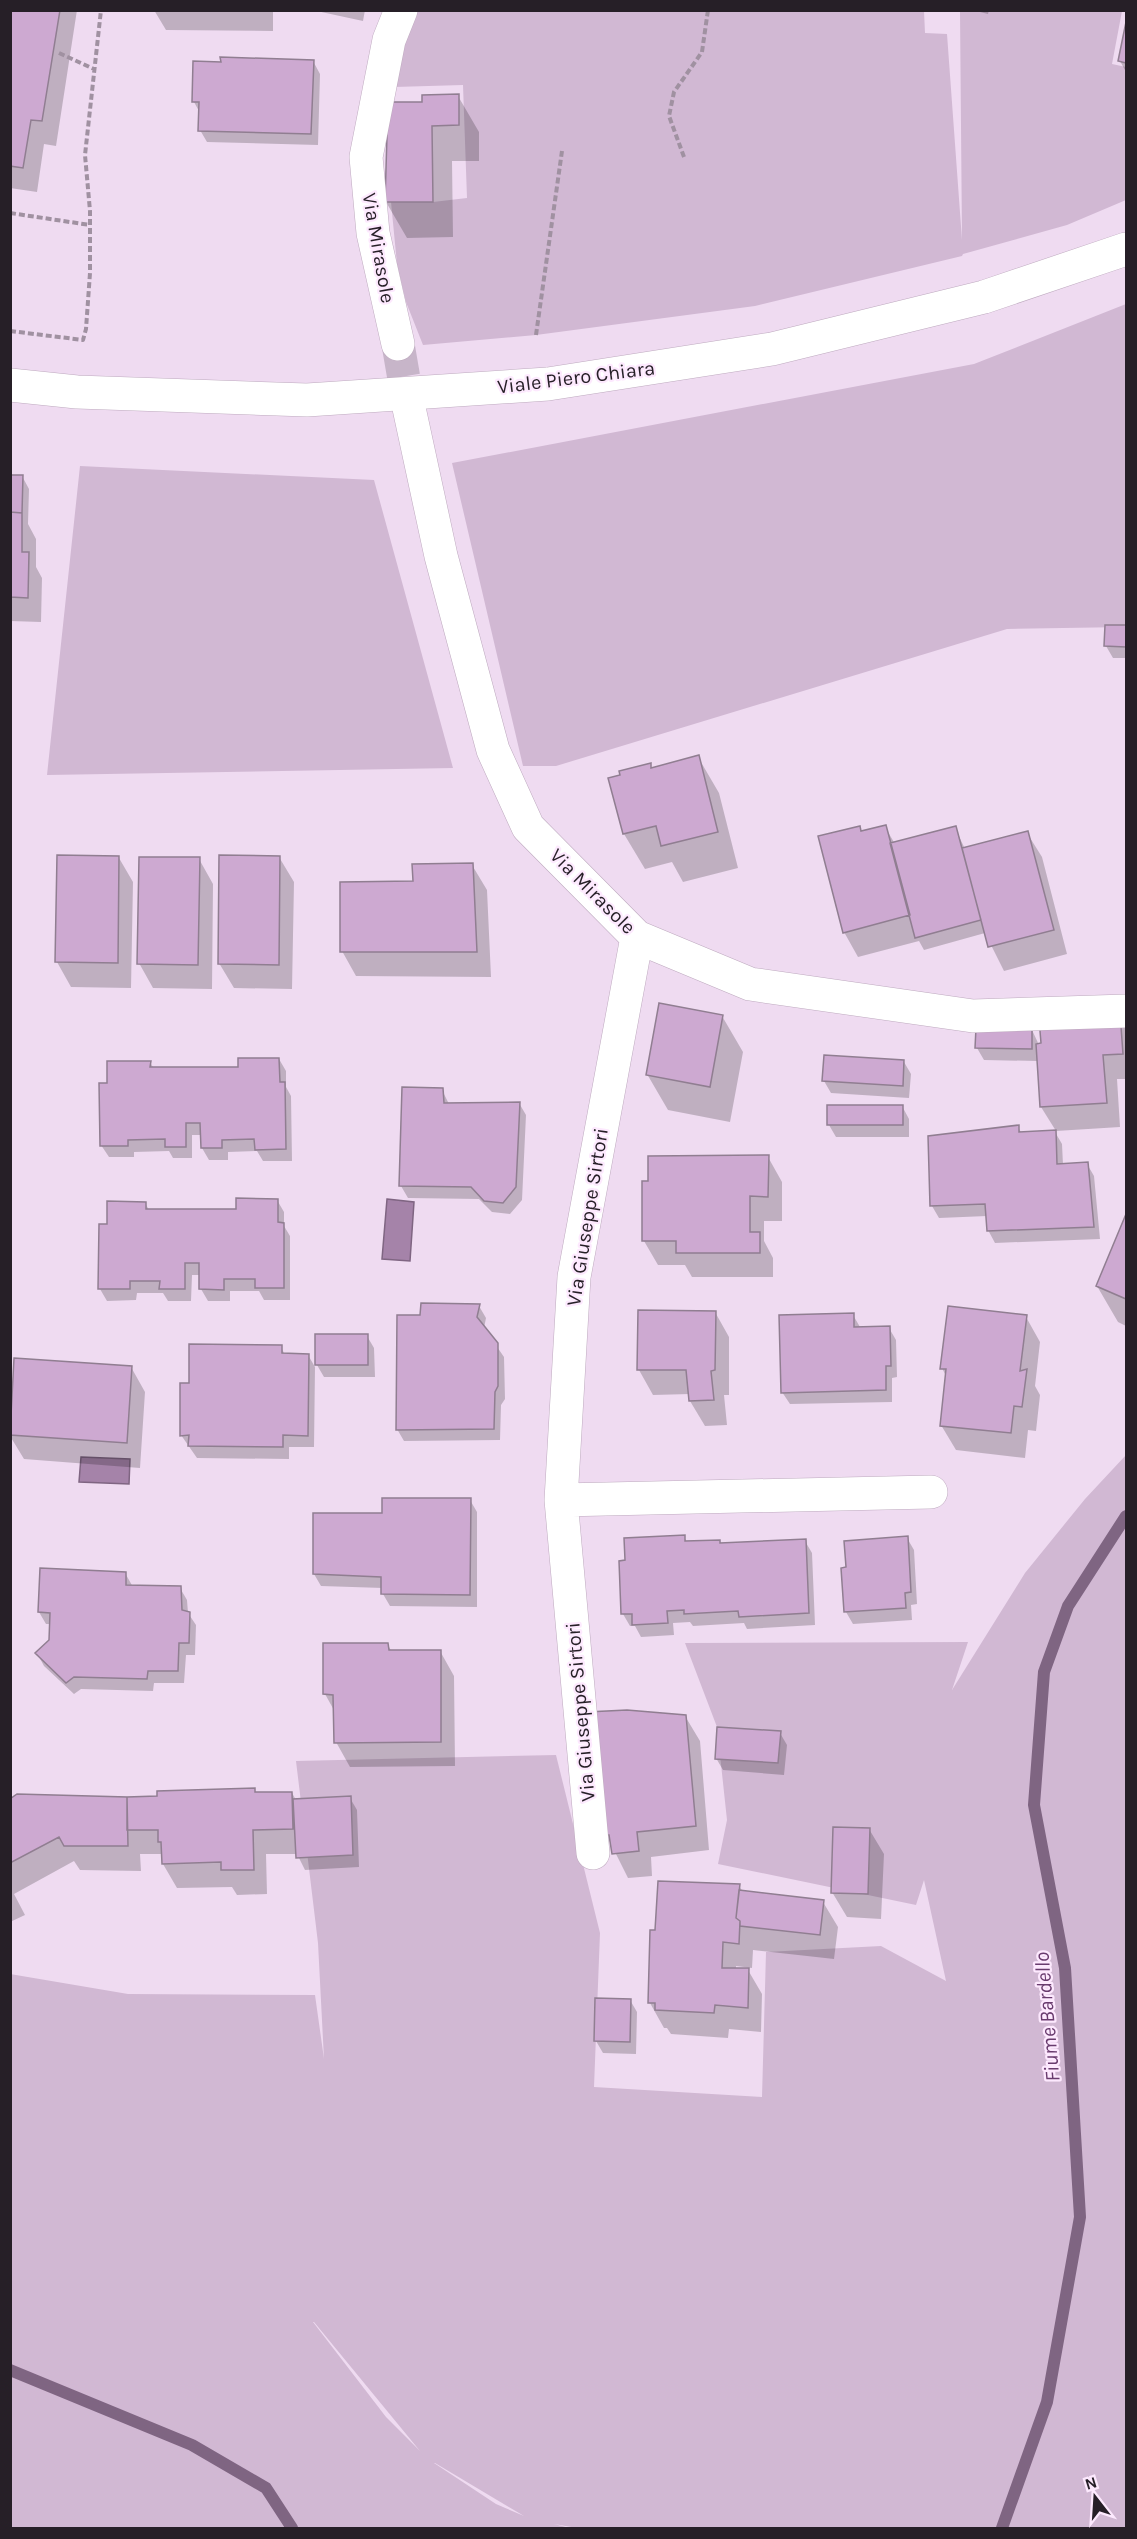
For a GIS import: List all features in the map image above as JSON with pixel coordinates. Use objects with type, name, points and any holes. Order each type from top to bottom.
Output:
[{"type":"street","name":"Via Mirasole","points":[[398,344],[372,233],[366,157],[389,40],[401,10]]},
{"type":"street","name":"Viale Piero Chiara","points":[[10,385],[77,392],[307,400],[548,384],[772,349],[984,297],[1126,249]]},
{"type":"street","name":"Via Mirasole","points":[[409,408],[441,556],[493,750],[528,827],[637,937],[750,984],[974,1016],[1126,1011]]},
{"type":"street","name":"Via Giuseppe Sirtori","points":[[593,1853],[561,1500],[574,1277],[637,937]]},
{"type":"street","points":[[561,1500],[931,1492]]},
{"type":"path","points":[[10,331],[83,340],[86,329],[90,273],[90,225],[85,155],[101,10]]},
{"type":"path","points":[[684,157],[669,116],[674,92],[702,52],[708,10]]},
{"type":"path","points":[[58,53],[94,69]]},
{"type":"path","points":[[536,335],[562,151]]},
{"type":"path","points":[[10,213],[90,225]]},
{"type":"shaded area","points":[[415,11],[924,11],[925,33],[947,34],[962,240],[960,11],[1122,11],[1112,64],[1126,67],[1126,200],[1067,225],[962,256],[755,306],[536,335],[423,345],[406,302],[397,264],[391,202],[433,202],[467,198],[463,85],[394,87],[393,73]]},
{"type":"shaded area","points":[[1126,304],[1126,627],[1007,629],[556,766],[523,766],[452,463],[974,364]]},
{"type":"shaded area","points":[[80,466],[374,480],[453,768],[47,775]]},
{"type":"shaded area","points":[[387,1199],[414,1202],[410,1261],[382,1259]]},
{"type":"shaded area","points":[[1126,1455],[1126,2528],[577,2528],[554,2524],[570,2528],[11,2528],[10,1974],[128,1994],[315,1995],[324,2059],[318,1943],[296,1761],[556,1755],[600,1933],[594,2087],[762,2097],[766,1952],[881,1946],[946,1981],[924,1880],[916,1905],[718,1864],[727,1820],[717,1727],[685,1643],[968,1642],[952,1690],[1025,1573],[1085,1499]],"holes":[[[314,2322],[420,2451],[386,2417]],[[435,2463],[524,2516],[496,2504]]]},
{"type":"shaded area","points":[[81,1457],[130,1459],[129,1484],[79,1482]]},
{"type":"building","points":[[10,10],[60,10],[42,121],[31,120],[23,168],[10,166]]},
{"type":"building","points":[[1126,22],[1126,63],[1118,61]]},
{"type":"building","points":[[220,57],[314,60],[311,134],[198,131],[199,102],[192,102],[193,61],[221,62]]},
{"type":"building","points":[[459,94],[459,125],[432,126],[433,202],[385,202],[388,102],[422,102],[422,95]]},
{"type":"building","points":[[10,475],[23,475],[22,513],[10,512]]},
{"type":"building","points":[[10,512],[22,513],[22,552],[29,552],[28,598],[10,597]]},
{"type":"building","points":[[1105,625],[1126,625],[1126,647],[1104,646]]},
{"type":"building","points":[[699,755],[718,832],[661,846],[656,826],[623,834],[608,778],[620,775],[619,771],[651,763],[651,768]]},
{"type":"building","points":[[886,825],[910,915],[843,933],[818,836],[860,826],[861,831]]},
{"type":"building","points":[[956,826],[981,920],[915,938],[890,843]]},
{"type":"building","points":[[1028,831],[1054,930],[988,947],[962,848]]},
{"type":"building","points":[[57,855],[119,856],[118,963],[55,962]]},
{"type":"building","points":[[219,855],[280,856],[279,965],[218,964]]},
{"type":"building","points":[[139,857],[200,857],[198,965],[137,964]]},
{"type":"building","points":[[473,863],[477,952],[340,952],[340,882],[413,881],[412,864]]},
{"type":"building","points":[[659,1003],[723,1015],[710,1087],[646,1075]]},
{"type":"building","points":[[1120,1013],[1123,1054],[1103,1055],[1107,1103],[1040,1107],[1036,1044],[1041,1043],[1039,1019]]},
{"type":"building","points":[[976,1028],[1032,1029],[1032,1049],[975,1048]]},
{"type":"building","points":[[824,1055],[904,1060],[903,1086],[822,1081]]},
{"type":"building","points":[[238,1058],[279,1058],[280,1082],[285,1082],[286,1149],[255,1150],[254,1139],[222,1140],[222,1148],[201,1148],[200,1123],[186,1123],[186,1147],[165,1147],[165,1139],[128,1140],[128,1146],[100,1146],[99,1083],[107,1083],[107,1061],[151,1061],[150,1067],[238,1067]]},
{"type":"building","points":[[402,1087],[443,1088],[444,1103],[520,1102],[516,1187],[503,1203],[484,1201],[471,1187],[399,1186]]},
{"type":"building","points":[[827,1105],[903,1105],[903,1125],[827,1125]]},
{"type":"building","points":[[1019,1125],[1019,1132],[1056,1130],[1057,1164],[1088,1162],[1094,1227],[987,1231],[985,1204],[930,1206],[928,1136]]},
{"type":"building","points":[[769,1155],[768,1197],[750,1196],[750,1232],[760,1232],[760,1253],[676,1253],[676,1241],[642,1241],[642,1181],[648,1181],[648,1156]]},
{"type":"building","points":[[236,1198],[278,1199],[278,1222],[284,1223],[284,1288],[255,1288],[255,1279],[224,1279],[224,1290],[199,1289],[199,1263],[185,1263],[185,1289],[159,1289],[160,1281],[130,1281],[130,1289],[98,1289],[99,1224],[107,1224],[107,1201],[146,1202],[146,1209],[236,1209]]},
{"type":"building","points":[[1126,1214],[1126,1299],[1096,1286]]},
{"type":"building","points":[[421,1303],[480,1304],[477,1317],[498,1343],[498,1386],[495,1392],[494,1429],[396,1430],[397,1315],[420,1315]]},
{"type":"building","points":[[948,1306],[1027,1315],[1020,1371],[1027,1369],[1022,1407],[1014,1406],[1011,1433],[940,1426],[946,1369],[940,1369]]},
{"type":"building","points":[[638,1310],[716,1311],[715,1370],[711,1371],[714,1400],[689,1401],[686,1370],[637,1370]]},
{"type":"building","points":[[854,1313],[854,1327],[890,1326],[891,1366],[886,1366],[886,1390],[781,1393],[779,1315]]},
{"type":"building","points":[[315,1334],[368,1334],[368,1365],[315,1365]]},
{"type":"building","points":[[189,1344],[282,1345],[282,1353],[309,1354],[308,1436],[283,1435],[283,1447],[188,1446],[189,1435],[180,1436],[180,1383],[189,1383]]},
{"type":"building","points":[[14,1358],[132,1366],[127,1443],[10,1435]]},
{"type":"building","points":[[382,1498],[471,1498],[470,1595],[381,1594],[381,1577],[313,1574],[313,1513],[382,1513]]},
{"type":"building","points":[[685,1535],[685,1541],[720,1540],[720,1543],[806,1539],[809,1613],[739,1617],[738,1611],[684,1614],[684,1610],[667,1611],[668,1623],[632,1625],[632,1614],[621,1614],[619,1561],[625,1560],[624,1538]]},
{"type":"building","points":[[908,1536],[911,1592],[905,1593],[906,1608],[844,1612],[841,1568],[846,1567],[844,1541]]},
{"type":"building","points":[[40,1568],[126,1572],[126,1585],[181,1586],[182,1610],[190,1612],[189,1643],[179,1643],[178,1671],[148,1671],[147,1679],[74,1677],[66,1683],[35,1653],[49,1640],[50,1613],[38,1612]]},
{"type":"building","points":[[323,1643],[388,1643],[389,1650],[441,1650],[441,1742],[334,1743],[333,1695],[323,1694]]},
{"type":"building","points":[[627,1710],[686,1715],[696,1826],[637,1832],[639,1851],[612,1854],[609,1835],[604,1835],[587,1712]]},
{"type":"building","points":[[717,1727],[781,1731],[778,1763],[715,1759]]},
{"type":"building","points":[[255,1788],[255,1792],[292,1792],[293,1829],[253,1830],[254,1870],[221,1870],[221,1862],[162,1864],[158,1830],[127,1830],[127,1797],[157,1796],[157,1791]]},
{"type":"building","points":[[17,1794],[127,1797],[128,1846],[64,1846],[59,1837],[10,1863],[10,1799]]},
{"type":"building","points":[[351,1796],[353,1855],[296,1858],[293,1799]]},
{"type":"building","points":[[833,1827],[870,1828],[868,1894],[831,1893]]},
{"type":"building","points":[[658,1881],[740,1884],[736,1918],[740,1921],[739,1944],[723,1942],[722,1968],[749,1968],[748,2008],[715,2005],[714,2013],[655,2010],[655,2003],[648,2003],[650,1930],[655,1930]]},
{"type":"building","points":[[739,1890],[824,1900],[820,1935],[740,1926],[740,1921],[736,1918]]},
{"type":"building","points":[[595,1998],[631,1999],[630,2042],[594,2041]]},
{"type":"waterway","name":"Fiume Bardello","points":[[1002,2528],[1047,2402],[1080,2217],[1065,1968],[1034,1805],[1044,1672],[1068,1606],[1126,1516]]},
{"type":"waterway","points":[[10,2370],[192,2445],[266,2488],[292,2528]]},
{"type":"tunnel","points":[[398,344],[409,408]]}]
